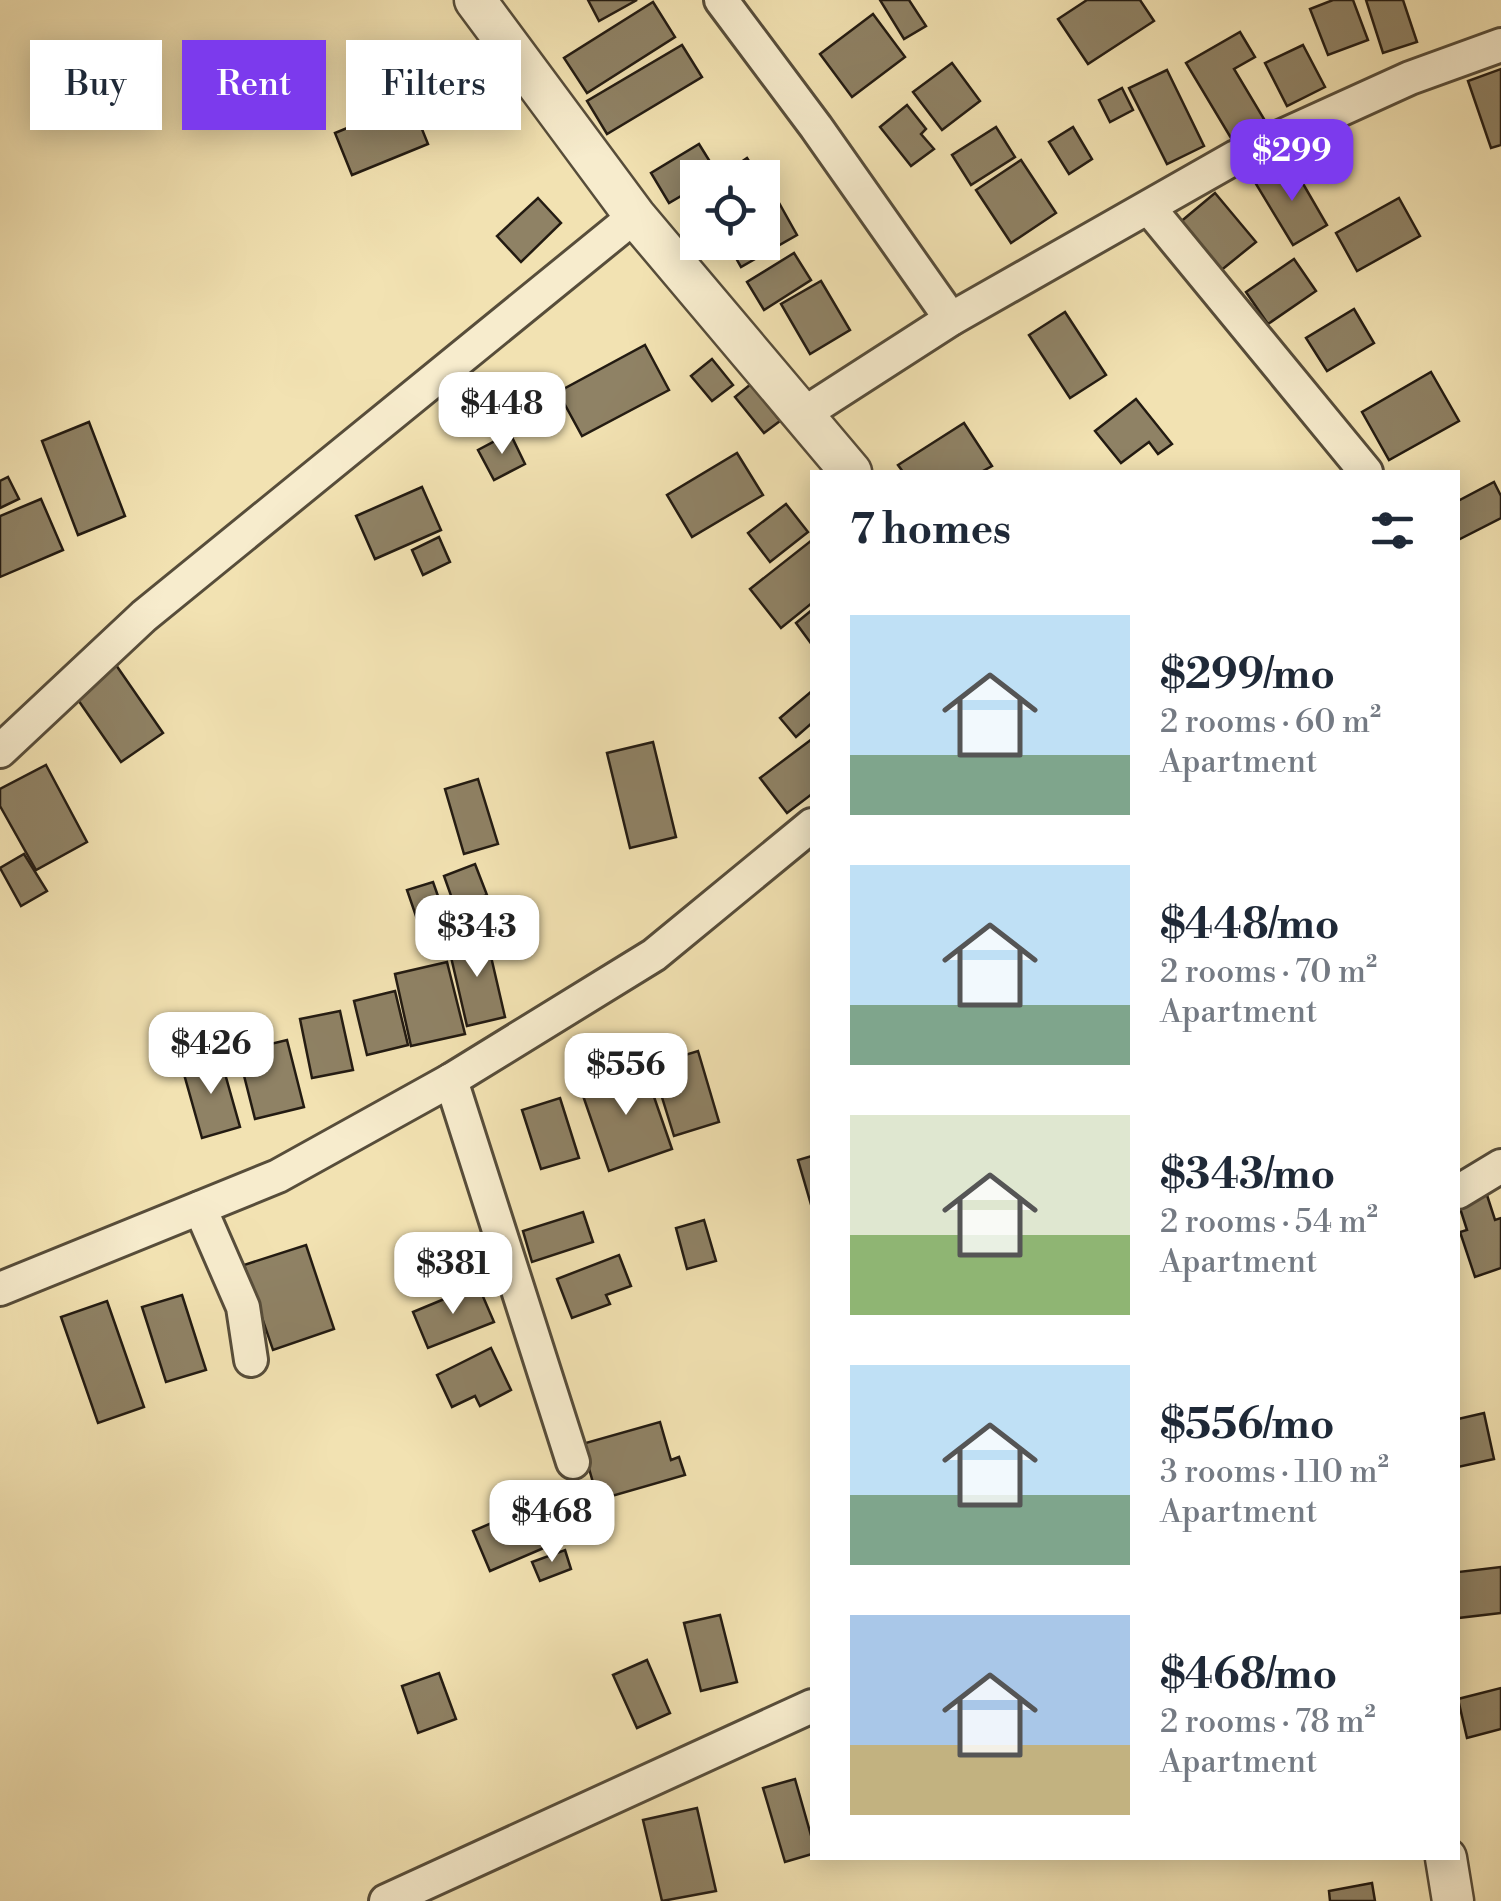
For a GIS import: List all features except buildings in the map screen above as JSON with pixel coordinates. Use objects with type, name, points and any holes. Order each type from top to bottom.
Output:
[{"type":"street","points":[[475,0],[635,216],[848,470]]},
{"type":"street","points":[[721,0],[816,127],[951,320]]},
{"type":"street","points":[[802,415],[951,320],[1236,157],[1410,78],[1501,45]]},
{"type":"street","points":[[1149,208],[1364,470]]},
{"type":"street","points":[[0,751],[144,616],[635,216]]},
{"type":"street","points":[[0,1289],[278,1176],[451,1080],[654,955],[810,827]]},
{"type":"street","points":[[451,1080],[573,1462]]},
{"type":"street","points":[[1460,1191],[1501,1166]]},
{"type":"street","points":[[200,1208],[243,1308],[250,1360]]},
{"type":"street","points":[[386,1901],[810,1707]]},
{"type":"street","points":[[1446,1860],[1454,1901]]}]
